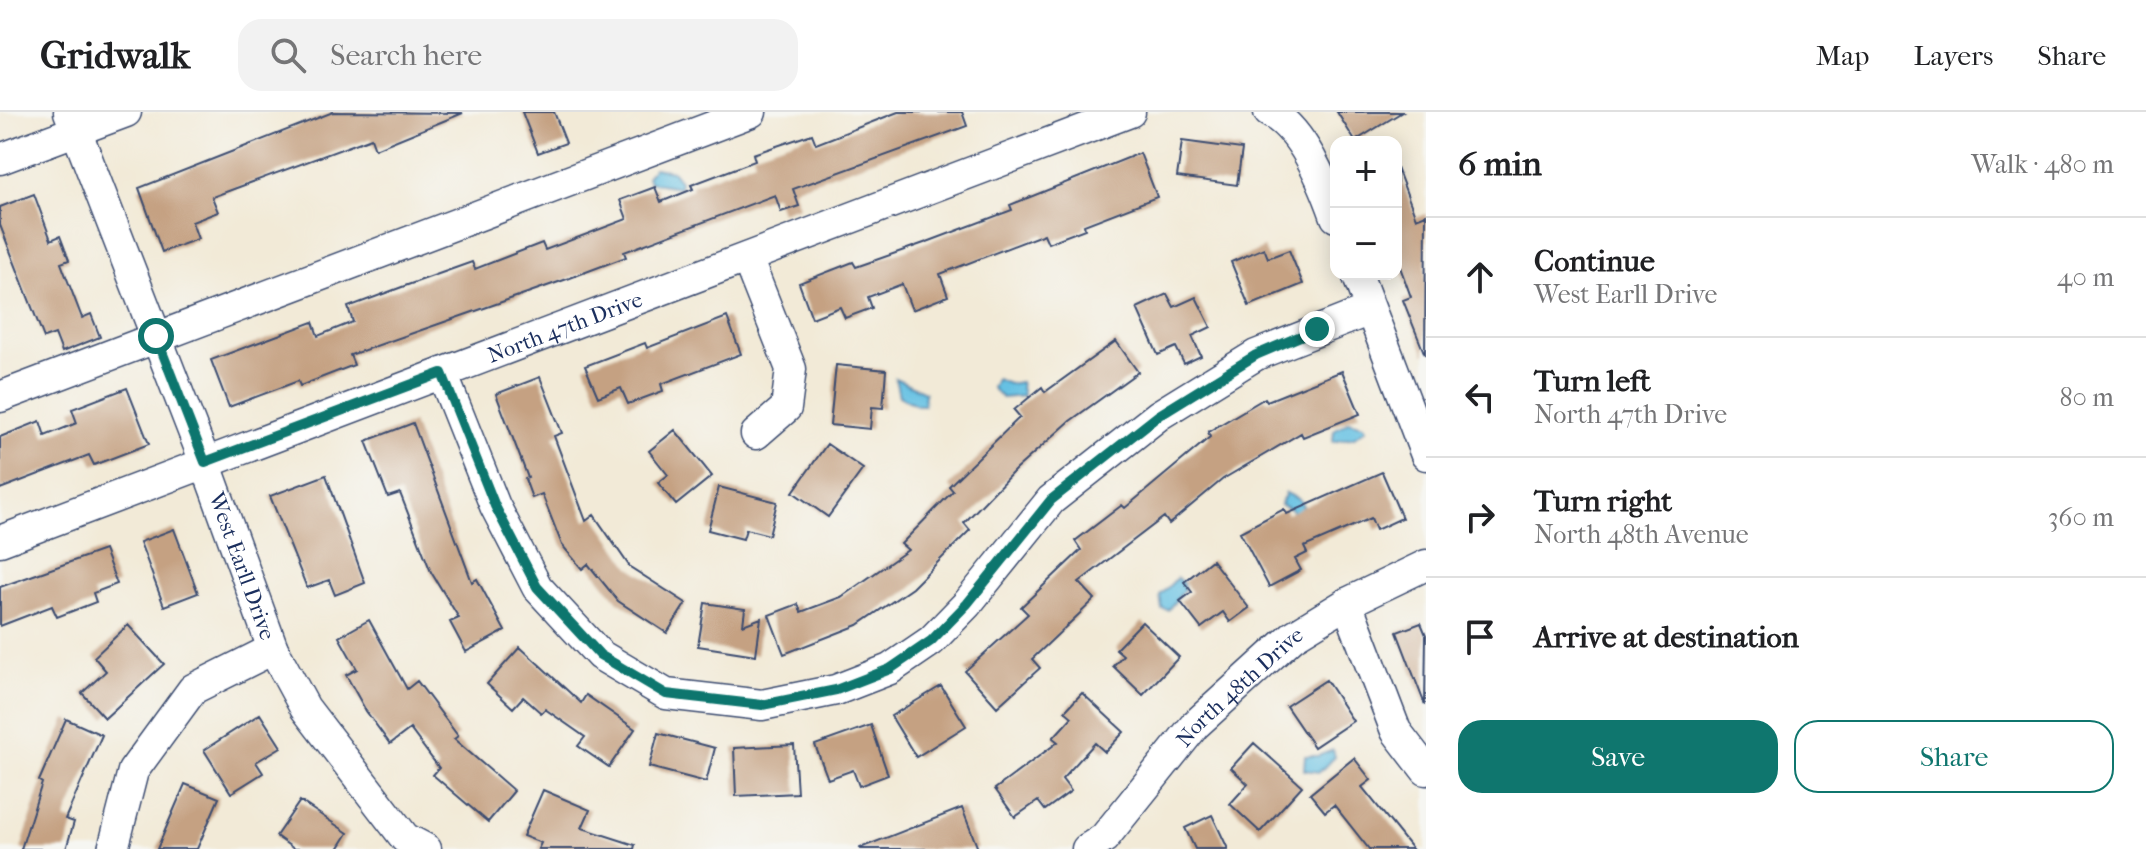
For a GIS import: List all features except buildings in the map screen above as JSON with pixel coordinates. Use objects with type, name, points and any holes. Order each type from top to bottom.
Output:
[{"type":"street","points":[[0,159],[73,121],[126,112]]},
{"type":"street","points":[[0,397],[751,112]]},
{"type":"street","name":"North 47th Drive","points":[[0,541],[1130,112]]},
{"type":"street","points":[[1269,112],[1280,118],[1320,172],[1333,208]]},
{"type":"street","name":"West Earll Drive","points":[[73,121],[205,462],[273,649],[305,708],[409,845]]},
{"type":"street","points":[[747,258],[791,369],[786,408],[756,434]]},
{"type":"street","points":[[1359,280],[1426,455]]},
{"type":"street","points":[[442,373],[495,506],[537,587],[600,655],[666,694],[762,705],[836,690],[890,669],[931,641],[967,604],[1051,500],[1159,415],[1256,355],[1370,310]]},
{"type":"street","name":"North 48th Drive","points":[[1101,845],[1205,715],[1293,636],[1347,603],[1426,565]]},
{"type":"street","points":[[1347,603],[1396,731],[1426,770]]},
{"type":"street","points":[[113,849],[133,771],[193,689],[273,649]]},
{"type":"water","points":[[654,168],[672,171],[680,181],[679,187],[649,182],[647,177]]},
{"type":"water","points":[[895,378],[925,392],[924,405],[899,396]]},
{"type":"water","points":[[996,379],[1009,384],[1020,382],[1023,396],[1002,398],[992,388]]},
{"type":"water","points":[[1349,421],[1364,425],[1366,429],[1354,437],[1333,442],[1334,430]]},
{"type":"water","points":[[1286,493],[1300,500],[1307,515],[1297,520],[1291,509],[1280,505]]},
{"type":"water","points":[[1177,578],[1183,583],[1184,590],[1168,610],[1162,609],[1160,595]]},
{"type":"water","points":[[1333,750],[1335,757],[1319,772],[1304,770],[1305,756],[1318,756]]},
{"type":"route","points":[[156,336],[205,462],[442,373],[495,506],[537,587],[600,655],[666,694],[762,705],[836,690],[890,669],[931,641],[967,604],[1051,500],[1159,415],[1256,355],[1317,329]]}]
